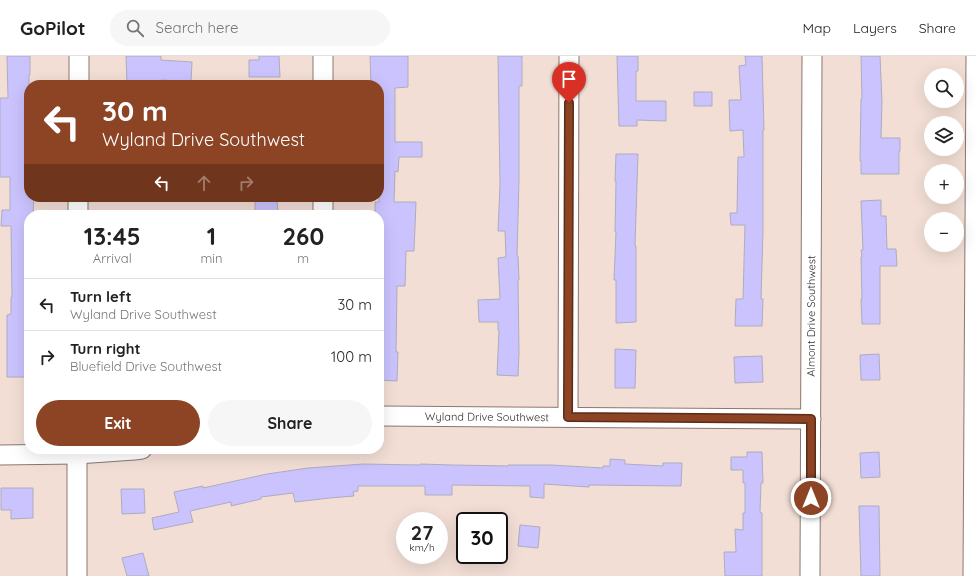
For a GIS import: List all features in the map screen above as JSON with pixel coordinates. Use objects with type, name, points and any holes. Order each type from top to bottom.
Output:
[{"type":"street","points":[[79,56],[79,80]]},
{"type":"street","points":[[323,56],[323,80]]},
{"type":"street","points":[[568,417],[569,56]]},
{"type":"street","name":"Almont Drive Southwest","points":[[810,576],[812,56]]},
{"type":"street","points":[[973,576],[975,473],[976,56]]},
{"type":"street","name":"Wyland Drive Southwest","points":[[384,416],[811,419]]},
{"type":"street","points":[[0,455],[26,454]]},
{"type":"street","points":[[77,454],[77,576]]},
{"type":"building","points":[[7,56],[30,56],[29,80],[24,80],[24,202],[34,202],[33,210],[24,210],[24,377],[7,377],[7,315],[11,314],[12,297],[11,226],[1,226],[2,210],[10,210],[10,177],[0,177],[0,98],[8,98]]},
{"type":"building","points":[[126,56],[161,56],[161,60],[192,62],[191,80],[127,80]]},
{"type":"building","points":[[259,56],[279,56],[280,77],[249,77],[249,60],[259,60]]},
{"type":"building","points":[[370,56],[408,56],[408,87],[395,88],[395,142],[422,142],[422,157],[399,157],[398,172],[395,171],[394,202],[416,202],[414,251],[406,251],[405,286],[397,286],[397,381],[384,380],[384,210],[375,210],[375,202],[384,202],[384,80],[371,80]]},
{"type":"building","points":[[498,56],[522,56],[522,86],[519,86],[517,256],[519,280],[518,376],[497,375],[498,322],[479,322],[478,300],[500,299],[498,258],[506,257],[505,231],[498,231],[500,185]]},
{"type":"building","points":[[617,56],[638,56],[638,71],[636,71],[636,101],[666,101],[666,121],[637,120],[637,126],[619,126]]},
{"type":"building","points":[[745,56],[762,56],[764,130],[761,299],[763,299],[762,326],[735,326],[736,299],[743,299],[745,225],[731,225],[730,213],[737,213],[738,157],[744,157],[743,130],[730,131],[729,100],[741,100],[739,66],[746,65]]},
{"type":"building","points":[[861,56],[880,56],[882,102],[881,138],[900,138],[899,174],[861,174]]},
{"type":"building","points":[[694,92],[712,92],[712,106],[694,106]]},
{"type":"building","points":[[616,154],[638,154],[635,246],[636,322],[616,323],[616,280],[614,280],[616,232]]},
{"type":"building","points":[[881,200],[881,216],[886,216],[887,249],[896,249],[897,266],[880,266],[880,324],[862,324],[861,250],[863,250],[861,201]]},
{"type":"building","points":[[255,202],[277,202],[278,210],[255,210]]},
{"type":"building","points":[[615,349],[636,350],[635,388],[615,388]]},
{"type":"building","points":[[879,354],[880,380],[861,380],[860,355]]},
{"type":"building","points":[[762,356],[763,382],[735,383],[734,357]]},
{"type":"building","points":[[747,452],[762,452],[763,483],[761,483],[760,512],[762,513],[762,576],[725,576],[724,552],[736,552],[735,529],[743,530],[743,513],[745,513],[745,483],[743,483],[743,470],[731,470],[731,457],[747,457]]},
{"type":"building","points":[[879,452],[880,477],[861,478],[860,453]]},
{"type":"building","points":[[610,459],[625,460],[625,464],[663,466],[663,463],[682,463],[681,486],[589,485],[589,487],[544,484],[544,498],[530,497],[530,486],[452,485],[452,495],[425,495],[425,486],[358,486],[358,491],[353,492],[354,496],[295,502],[293,493],[261,497],[261,499],[231,506],[231,502],[190,511],[193,522],[154,530],[152,518],[179,512],[174,492],[203,486],[203,488],[267,474],[308,468],[363,464],[420,464],[508,466],[551,465],[603,468],[603,466],[610,466]]},
{"type":"building","points":[[1,488],[33,488],[33,518],[11,519],[11,510],[1,510]]},
{"type":"building","points":[[121,489],[144,489],[145,513],[122,514]]},
{"type":"building","points":[[859,506],[879,506],[880,576],[861,576]]},
{"type":"building","points":[[520,525],[540,527],[538,548],[518,546]]},
{"type":"building","points":[[143,553],[149,576],[127,576],[122,558]]},
{"type":"route","points":[[569,103],[568,417],[811,419],[811,498]]}]
